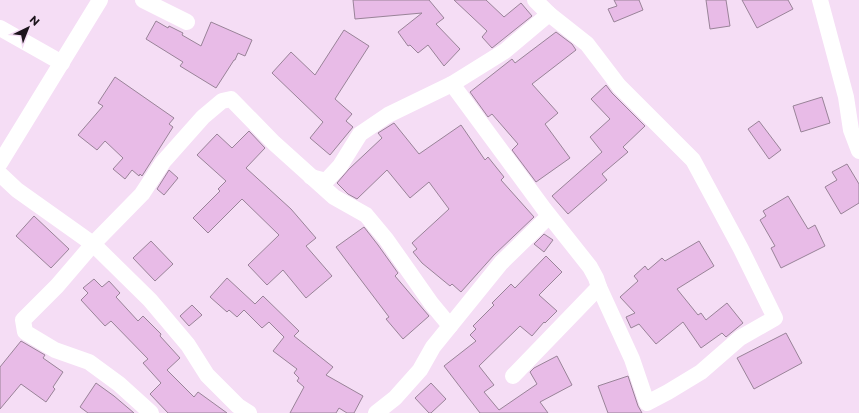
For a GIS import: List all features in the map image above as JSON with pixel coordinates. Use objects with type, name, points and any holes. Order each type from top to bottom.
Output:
[{"type":"street","points":[[0,163],[100,0]]},
{"type":"street","points":[[143,0],[187,22]]},
{"type":"street","points":[[452,84],[549,216],[590,267],[632,359],[647,403],[700,372],[740,338],[775,318],[741,249],[693,160],[619,86],[587,44],[549,14],[535,0]]},
{"type":"street","points":[[820,0],[853,98],[851,130],[859,151]]},
{"type":"street","points":[[311,177],[326,181],[340,166],[360,134],[388,115],[452,84],[505,51],[549,14]]},
{"type":"street","points":[[0,28],[62,63]]},
{"type":"street","points":[[151,413],[119,384],[89,362],[55,350],[25,332],[23,320],[57,286],[93,244],[142,194],[163,162],[203,117],[222,101],[231,99],[254,123],[334,197],[366,215],[386,239],[431,303],[450,326]]},
{"type":"street","points":[[0,174],[17,190],[93,244],[150,300],[188,345],[208,375],[241,411]]},
{"type":"street","points":[[386,410],[420,370],[433,347],[501,263],[549,216]]},
{"type":"street","points":[[513,376],[599,287]]},
{"type":"building","points":[[353,0],[429,0],[444,18],[436,24],[460,49],[444,66],[428,45],[418,53],[410,45],[408,46],[398,32],[422,13],[355,19]]},
{"type":"building","points":[[454,0],[486,0],[504,17],[521,3],[532,16],[492,48],[482,37],[487,31]]},
{"type":"building","points":[[614,0],[639,0],[643,10],[614,22],[608,9],[617,6]]},
{"type":"building","points":[[706,0],[726,0],[730,26],[710,29]]},
{"type":"building","points":[[742,0],[788,0],[793,9],[757,28]]},
{"type":"building","points":[[156,21],[168,28],[169,26],[183,33],[182,35],[201,46],[211,22],[252,40],[245,56],[238,53],[216,88],[180,66],[183,62],[146,39]]},
{"type":"building","points":[[344,30],[369,46],[335,99],[352,114],[346,121],[353,127],[330,155],[310,138],[323,122],[272,73],[291,52],[315,75]]},
{"type":"building","points":[[556,32],[572,44],[576,50],[532,84],[558,113],[545,124],[570,158],[536,182],[512,150],[518,144],[492,114],[488,117],[470,92],[512,59],[515,63]]},
{"type":"building","points":[[115,77],[174,118],[169,124],[173,127],[142,176],[140,174],[139,176],[132,170],[125,179],[113,169],[123,158],[105,141],[97,150],[78,135],[103,106],[98,103]]},
{"type":"building","points":[[606,85],[645,126],[623,147],[628,152],[602,174],[607,180],[568,214],[552,196],[602,152],[590,137],[610,119],[591,99]]},
{"type":"building","points":[[822,97],[830,123],[801,132],[793,106]]},
{"type":"building","points":[[759,121],[781,150],[769,159],[748,129]]},
{"type":"building","points":[[394,123],[419,154],[461,125],[485,160],[488,157],[504,177],[501,180],[534,217],[494,255],[461,292],[452,284],[450,286],[422,263],[413,252],[417,249],[412,243],[449,209],[429,182],[410,198],[387,170],[357,199],[348,194],[337,183],[349,169],[382,138],[378,133]]},
{"type":"building","points":[[249,131],[265,148],[246,168],[291,209],[316,238],[306,246],[332,276],[306,298],[283,270],[267,285],[248,265],[279,235],[242,199],[208,233],[193,218],[220,191],[218,189],[226,181],[197,155],[217,134],[232,148]]},
{"type":"building","points":[[847,164],[859,184],[859,203],[841,214],[825,187],[837,180],[832,172]]},
{"type":"building","points":[[169,170],[178,178],[164,195],[157,189]]},
{"type":"building","points":[[788,196],[808,229],[815,225],[825,246],[781,268],[771,248],[775,246],[760,220],[766,216],[763,211]]},
{"type":"building","points":[[34,216],[69,249],[51,268],[16,236]]},
{"type":"building","points":[[364,227],[398,273],[395,276],[429,316],[403,339],[386,319],[389,317],[336,247]]},
{"type":"building","points":[[544,234],[553,240],[544,252],[534,244]]},
{"type":"building","points":[[151,241],[173,264],[155,281],[133,258]]},
{"type":"building","points":[[699,241],[714,266],[677,289],[698,315],[701,313],[706,320],[727,303],[743,323],[726,337],[722,333],[701,348],[683,322],[656,344],[639,324],[631,328],[626,317],[635,313],[620,297],[638,281],[634,276],[645,266],[648,270],[662,258],[665,261]]},
{"type":"building","points":[[546,256],[562,272],[539,295],[557,311],[545,323],[544,322],[532,336],[520,326],[479,366],[494,385],[484,392],[499,410],[537,384],[530,372],[534,368],[557,356],[572,385],[540,402],[548,413],[480,413],[444,366],[476,341],[470,335],[476,329],[473,326],[494,305],[492,303],[511,284],[515,288]]},
{"type":"building","points":[[227,278],[255,304],[263,296],[299,331],[294,336],[333,367],[326,375],[363,396],[354,413],[347,413],[339,408],[336,413],[290,413],[304,387],[297,381],[299,378],[294,373],[297,369],[273,351],[284,337],[269,322],[262,328],[244,310],[237,317],[229,310],[227,312],[210,297]]},
{"type":"building","points":[[94,279],[102,287],[109,281],[120,293],[116,297],[138,321],[143,316],[161,334],[160,336],[180,358],[167,370],[194,397],[198,392],[227,413],[168,413],[150,394],[161,383],[143,363],[148,359],[111,321],[105,326],[81,300],[88,293],[83,288]]},
{"type":"building","points":[[192,305],[202,315],[189,326],[180,316]]},
{"type":"building","points":[[786,333],[802,363],[754,389],[737,358]]},
{"type":"building","points":[[21,341],[45,355],[43,358],[63,372],[53,387],[55,389],[46,402],[21,384],[0,409],[0,367]]},
{"type":"building","points":[[628,376],[638,406],[642,413],[608,413],[598,386]]},
{"type":"building","points":[[96,383],[134,413],[88,413],[80,407]]},
{"type":"building","points":[[431,383],[446,399],[431,413],[429,413],[415,398]]}]
